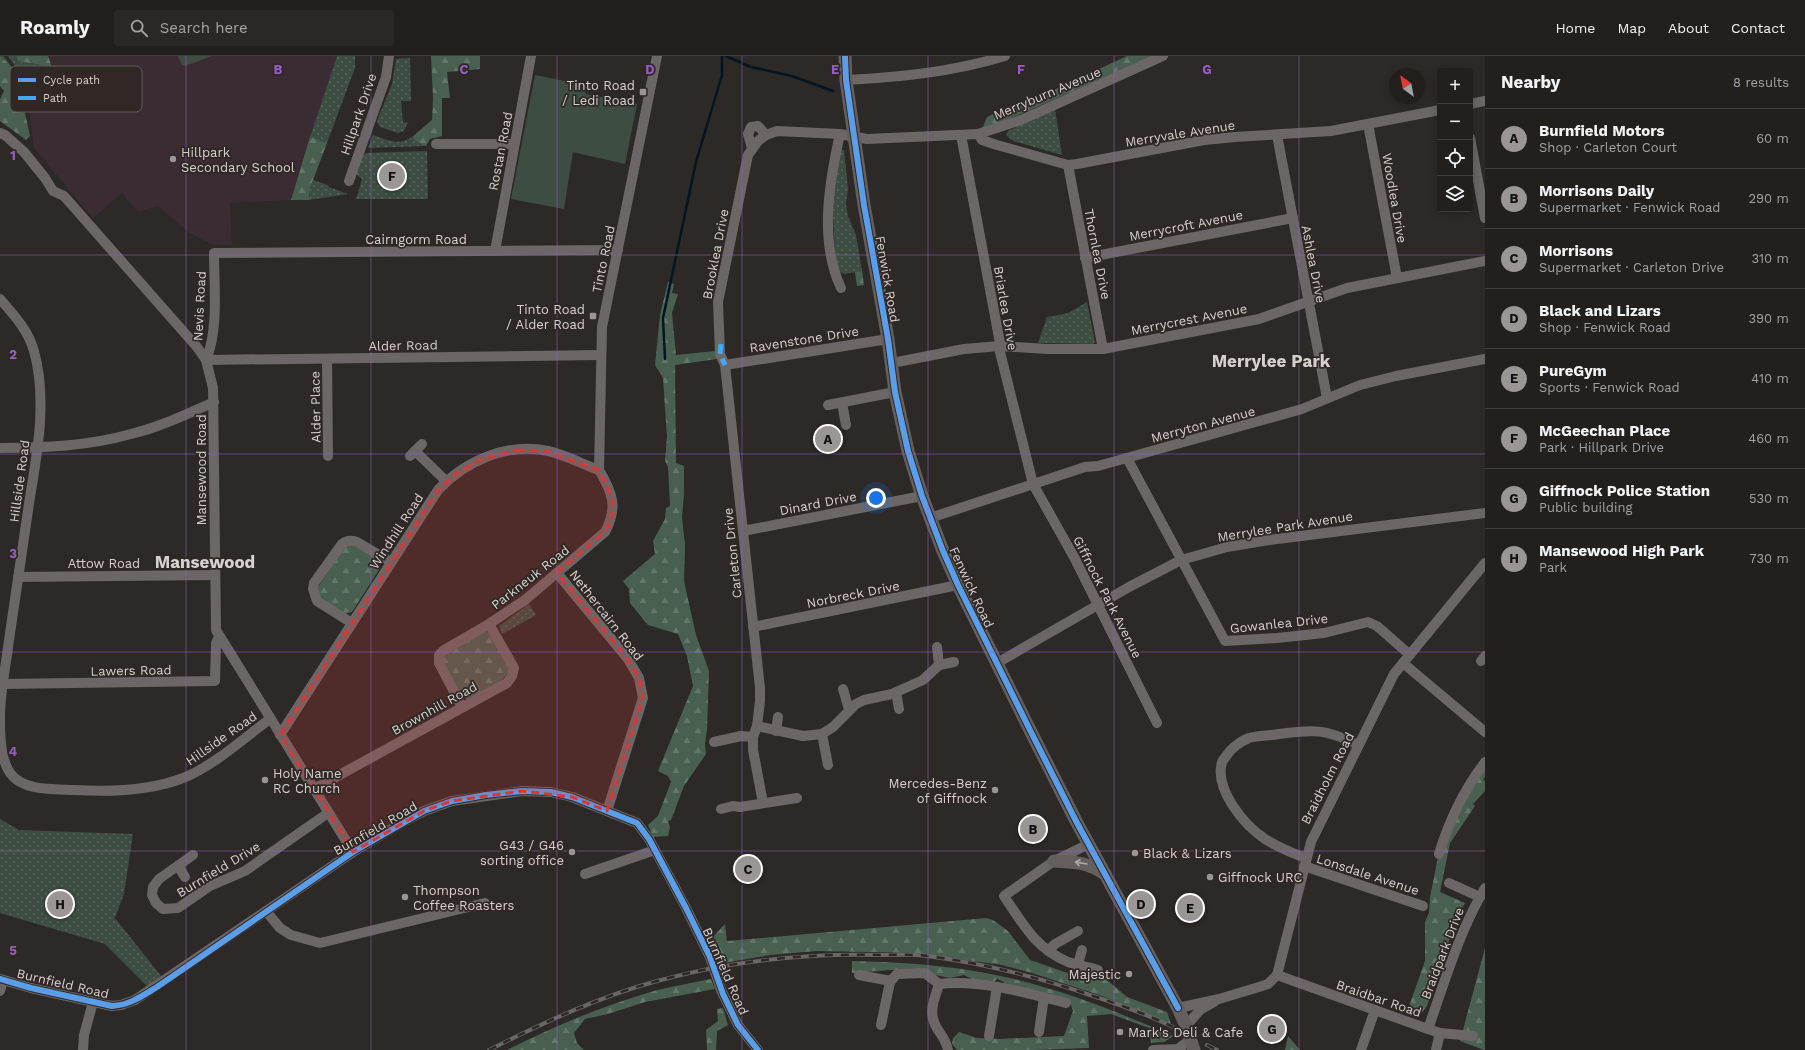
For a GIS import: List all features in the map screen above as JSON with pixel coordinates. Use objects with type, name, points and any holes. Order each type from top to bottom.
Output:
[{"type":"main road","name":"Fenwick Road","points":[[845,56],[846,80],[868,228],[888,338],[895,392],[908,451],[922,496],[958,585],[1089,844],[1178,1008],[1186,1026],[1189,1045]]},
{"type":"main road","points":[[1054,861],[1082,863],[1092,866],[1105,874]]},
{"type":"street","name":"Hillpark Drive","points":[[349,181],[386,77],[389,56]]},
{"type":"street","name":"Rostan Road","points":[[494,251],[531,56]]},
{"type":"street","name":"Tinto Road","points":[[600,470],[602,327],[657,56]]},
{"type":"street","points":[[846,80],[932,73],[966,67],[1005,56]]},
{"type":"street","name":"Merryburn Avenue","points":[[855,137],[868,139],[895,139],[978,134],[1021,120],[1163,56]]},
{"type":"street","points":[[1473,104],[1485,102]]},
{"type":"street","name":"Merryvale Avenue","points":[[978,134],[982,140],[1068,165],[1204,140],[1331,131],[1437,111]]},
{"type":"street","name":"Woodlea Drive","points":[[1368,124],[1397,278]]},
{"type":"street","name":"Brooklea Drive","points":[[725,365],[720,354],[721,344],[718,302],[748,155],[752,148],[766,135],[758,126],[751,128],[748,134],[752,148]]},
{"type":"street","points":[[766,135],[777,131],[840,134],[855,137]]},
{"type":"street","name":"Mansewood Road","points":[[0,133],[5,135],[24,152],[45,178],[53,191],[64,196],[197,347],[206,360],[211,379],[214,402],[214,575],[216,630],[353,852]]},
{"type":"street","points":[[840,134],[831,172],[828,208],[834,273],[841,288]]},
{"type":"street","name":"Briarlea Drive","points":[[961,135],[1000,352],[1033,484]]},
{"type":"street","name":"Ashlea Drive","points":[[1277,135],[1327,398]]},
{"type":"street","points":[[1470,140],[1485,218]]},
{"type":"street","points":[[436,144],[514,144]]},
{"type":"street","name":"Thornlea Drive","points":[[1068,165],[1103,349]]},
{"type":"street","name":"Merrycroft Avenue","points":[[1085,258],[1293,218]]},
{"type":"street","name":"Cairngorm Road","points":[[214,253],[618,250]]},
{"type":"street","name":"Nevis Road","points":[[206,360],[210,350],[213,329],[214,253]]},
{"type":"street","name":"Merrycrest Avenue","points":[[892,363],[964,349],[1000,346],[1054,349],[1103,349],[1259,319],[1347,288],[1485,261]]},
{"type":"street","name":"Hillside Road","points":[[0,299],[23,326],[33,349],[38,367],[40,394],[38,448],[2,684],[0,742],[4,765],[10,774],[28,786],[46,789],[96,791],[132,789],[183,778],[205,766],[270,719]]},
{"type":"street","name":"Ravenstone Drive","points":[[725,365],[888,338]]},
{"type":"street","name":"Alder Road","points":[[206,360],[601,355]]},
{"type":"street","name":"Alder Place","points":[[327,359],[328,456]]},
{"type":"street","name":"Merryton Avenue","points":[[930,518],[1086,467],[1098,466],[1257,423],[1302,409],[1360,385],[1396,376],[1485,359]]},
{"type":"street","name":"Carleton Drive","points":[[725,365],[760,688],[760,701],[757,726],[753,737],[753,750],[763,803]]},
{"type":"street","points":[[828,405],[895,392]]},
{"type":"street","points":[[0,448],[38,448],[88,443],[132,434],[164,424],[214,402]]},
{"type":"street","points":[[842,403],[846,425]]},
{"type":"street","points":[[415,450],[446,481]]},
{"type":"street","name":"Windhill Road","points":[[280,735],[438,490],[446,481],[467,466],[483,458],[517,450],[547,451],[568,457],[600,470]]},
{"type":"street","name":"Gowanlea Drive","points":[[1127,458],[1224,641],[1270,639],[1324,632],[1368,622],[1377,626],[1410,655]]},
{"type":"street","name":"Parkneuk Road","points":[[462,707],[439,662],[439,655],[444,650],[489,624],[525,600],[605,532],[612,520],[613,498],[600,470]]},
{"type":"street","name":"Giffnock Park Avenue","points":[[1033,484],[1074,557],[1157,723]]},
{"type":"street","name":"Dinard Drive","points":[[743,531],[922,496]]},
{"type":"street","name":"Merrylee Park Avenue","points":[[997,663],[1097,605],[1181,560],[1227,547],[1269,540],[1485,513]]},
{"type":"street","points":[[352,623],[317,601],[314,596],[314,583],[342,544],[346,541],[351,540],[357,542],[391,562]]},
{"type":"street","name":"Braidholm Road","points":[[1277,975],[1305,862],[1315,831],[1358,745],[1394,674],[1485,563]]},
{"type":"street","name":"Nethercairn Road","points":[[557,573],[628,659],[639,678],[643,698],[607,811]]},
{"type":"street","name":"Attow Road","points":[[18,577],[214,575]]},
{"type":"street","name":"Norbreck Drive","points":[[753,627],[958,585]]},
{"type":"street","name":"Brownhill Road","points":[[314,789],[507,683],[512,676],[514,668],[489,624]]},
{"type":"street","name":"Lawers Road","points":[[2,684],[215,681],[216,643],[219,637]]},
{"type":"street","points":[[937,647],[939,665]]},
{"type":"street","points":[[757,726],[803,736],[822,734],[833,727],[856,704],[864,700],[886,696],[896,692],[924,680],[939,665],[954,662]]},
{"type":"street","points":[[1403,663],[1485,732]]},
{"type":"street","points":[[843,689],[849,710]]},
{"type":"street","points":[[896,692],[899,709]]},
{"type":"street","points":[[776,731],[778,717]]},
{"type":"street","name":"Lonsdale Avenue","points":[[1358,745],[1336,734],[1321,731],[1292,732],[1249,738],[1238,743],[1222,762],[1221,774],[1223,785],[1227,796],[1238,814],[1264,838],[1289,851],[1305,862],[1423,906]]},
{"type":"street","points":[[822,734],[828,765]]},
{"type":"street","points":[[714,742],[741,736],[753,737]]},
{"type":"street","points":[[1439,854],[1446,830],[1457,807],[1485,762]]},
{"type":"street","name":"Burnfield Road","points":[[2,979],[31,988],[93,1002],[112,1006],[121,1005],[135,1000],[353,852],[424,811],[452,801],[486,795],[522,791],[551,792],[572,797],[637,823],[649,839],[686,908],[710,957],[721,990],[738,1025],[758,1050]]},
{"type":"street","points":[[721,808],[733,806],[740,807],[797,798]]},
{"type":"street","name":"Burnfield Drive","points":[[193,855],[159,879],[153,887],[152,895],[156,903],[163,909],[178,908],[210,886],[245,871],[328,813]]},
{"type":"street","points":[[1089,844],[1054,861],[1004,896],[1033,938],[1048,951],[1069,962],[1098,970]]},
{"type":"street","points":[[585,874],[655,850]]},
{"type":"street","points":[[178,866],[186,877]]},
{"type":"street","points":[[1449,883],[1480,897]]},
{"type":"street","name":"Braidpark Drive","points":[[1428,1029],[1462,932],[1485,888]]},
{"type":"street","points":[[266,911],[280,928],[291,935],[320,943],[485,903]]},
{"type":"street","points":[[1048,951],[1055,944],[1078,931]]},
{"type":"street","points":[[1078,964],[1082,950]]},
{"type":"street","points":[[881,1025],[891,981],[897,974],[925,973],[939,984],[954,982],[997,987],[1066,1003]]},
{"type":"street","points":[[859,975],[891,981]]},
{"type":"street","points":[[1178,1008],[1219,999],[1268,984],[1277,975]]},
{"type":"street","name":"Braidbar Road","points":[[1277,975],[1428,1029],[1473,1036]]},
{"type":"street","points":[[0,991],[2,979]]},
{"type":"street","points":[[939,984],[933,1001],[932,1015],[934,1022],[946,1040],[948,1050]]},
{"type":"street","points":[[990,1036],[997,987]]},
{"type":"street","points":[[1039,1032],[1044,997]]},
{"type":"street","points":[[1186,1026],[1200,1010],[1219,999]]},
{"type":"street","points":[[83,1050],[84,1035],[93,1002]]},
{"type":"street","points":[[1361,1050],[1375,1010]]},
{"type":"street","points":[[1436,1050],[1440,1032]]},
{"type":"street","points":[[1153,1050],[1170,1050],[1189,1045]]},
{"type":"highlighted area","points":[[517,450],[547,451],[599,470],[613,498],[612,520],[605,532],[557,573],[628,659],[639,678],[643,698],[607,811],[572,797],[522,791],[452,801],[424,811],[353,852],[280,735],[438,490],[455,474],[483,458]]},
{"type":"shaded area","name":"Hillpark Secondary School","points":[[48,56],[337,56],[291,200],[230,203],[232,246],[211,244],[189,233],[158,206],[138,212],[122,193],[93,218],[34,148],[29,112],[142,112],[142,66],[52,66]]},
{"type":"green space","points":[[0,56],[4,56],[11,66]]},
{"type":"green space","points":[[0,56],[11,66],[10,112],[25,112],[30,136],[26,140],[0,121],[0,99],[4,91],[0,86]]},
{"type":"green space","points":[[8,56],[16,56],[18,61],[46,66],[15,66]]},
{"type":"green space","points":[[16,56],[48,56],[52,66],[46,66],[18,61]]},
{"type":"green space","points":[[178,56],[212,56],[185,66],[182,65]]},
{"type":"green space","points":[[337,56],[355,56],[355,68],[327,143],[310,137]]},
{"type":"green space","points":[[431,56],[480,56],[480,69],[447,72],[450,98],[442,98],[442,136],[430,139],[426,146],[418,143],[412,137],[432,120],[433,99]]},
{"type":"green space","points":[[1127,56],[1153,56],[1000,123],[982,129],[987,117],[1008,107],[1041,96]]},
{"type":"green space","points":[[410,58],[411,101],[401,101],[403,123],[408,122],[404,131],[398,133],[380,127],[377,121],[392,84],[396,59]]},
{"type":"green space","points":[[535,75],[585,85],[586,94],[637,104],[625,164],[573,152],[564,209],[511,199]]},
{"type":"green space","points":[[1055,109],[1062,155],[1013,141],[1006,135],[1008,131]]},
{"type":"green space","points":[[373,135],[397,142],[407,140],[412,137],[418,143],[426,146],[368,148]]},
{"type":"green space","points":[[310,137],[327,143],[310,188],[309,200],[291,200]]},
{"type":"green space","points":[[839,149],[844,150],[848,189],[846,204],[848,216],[856,235],[862,271],[845,274],[836,271],[832,198]]},
{"type":"green space","points":[[427,151],[428,199],[356,199],[362,179],[356,174],[363,155],[366,153]]},
{"type":"green space","points":[[313,180],[348,194],[309,200],[310,188]]},
{"type":"green space","points":[[862,271],[864,285],[857,286],[855,272]]},
{"type":"green space","points":[[668,282],[674,284],[672,293],[678,294],[672,313],[676,355],[716,351],[717,359],[675,365],[676,463],[684,466],[682,517],[685,546],[684,581],[696,635],[709,671],[707,730],[705,744],[706,754],[684,786],[671,820],[668,821],[670,827],[668,836],[653,837],[648,825],[658,816],[671,782],[668,776],[658,771],[693,686],[687,656],[678,634],[648,625],[630,603],[629,589],[623,581],[655,554],[653,541],[665,519],[666,508],[670,506],[668,467],[665,461],[667,437],[663,378],[655,365],[660,315]]},
{"type":"green space","points":[[1087,302],[1095,342],[1093,344],[1038,343],[1047,317],[1068,313]]},
{"type":"green space","points":[[347,545],[352,545],[374,557],[378,560],[380,568],[352,612],[346,613],[332,606],[320,597],[318,587]]},
{"type":"green space","points":[[529,604],[536,615],[502,634],[499,626]]},
{"type":"green space","points":[[485,631],[490,632],[510,669],[498,684],[467,699],[462,696],[455,687],[443,660],[445,654]]},
{"type":"green space","points":[[1485,769],[1485,777],[1483,780],[1485,781],[1485,791],[1473,804],[1475,806],[1450,843],[1440,892],[1465,903],[1457,917],[1427,1006],[1420,1015],[1407,1012],[1425,961],[1425,922],[1429,913],[1430,897],[1438,857],[1462,805]]},
{"type":"green space","points":[[0,819],[19,830],[133,834],[124,894],[115,918],[162,977],[148,987],[105,944],[0,913]]},
{"type":"green space","points":[[986,918],[993,920],[1008,931],[1030,960],[1082,978],[1106,979],[1127,997],[1167,1012],[1171,1024],[1102,996],[1032,973],[1002,965],[915,953],[817,951],[770,955],[718,964],[707,943],[725,924],[727,941]]},
{"type":"green space","points":[[1485,948],[1485,1050],[1484,1050],[1460,1041]]},
{"type":"green space","points":[[852,961],[928,965],[1000,976],[1075,997],[1173,1036],[1164,1042],[1151,1043],[1149,1028],[1111,1014],[1087,1016],[1089,1048],[957,1050],[952,1044],[953,1038],[959,1032],[977,1038],[999,1039],[1064,1036],[1073,1011],[1070,1002],[1048,993],[1004,987],[1004,982],[997,979],[993,983],[978,982],[964,975],[950,978],[904,969],[852,973]]},
{"type":"green space","points":[[711,979],[715,989],[645,1002],[608,1014],[585,1019],[574,1033],[577,1043],[584,1050],[507,1050],[561,1025],[616,1003],[654,991]]},
{"type":"green space","points":[[723,1008],[728,1025],[717,1031],[716,1050],[707,1050],[706,1030],[718,1021],[717,1009]]},
{"type":"green space","points":[[1288,1036],[1300,1050],[1285,1050]]},
{"type":"waterway","points":[[665,359],[663,318],[696,162],[722,75],[722,56]]},
{"type":"waterway","points":[[726,56],[751,67],[792,76],[833,91]]},
{"type":"railway","points":[[489,1050],[571,1011],[635,987],[684,974],[740,963],[824,955],[921,955],[989,967],[1070,988],[1111,1002],[1173,1027]]},
{"type":"railway","points":[[1207,1045],[1217,1050]]},
{"type":"marked path","points":[[721,344],[720,354],[725,365]]},
{"type":"cycle path","points":[[845,56],[846,80],[864,205],[888,339],[895,392],[908,451],[922,496],[958,585],[1032,734],[1076,821],[1178,1008]]},
{"type":"cycle path","points":[[0,979],[31,988],[112,1006],[125,1004],[136,1000],[157,987],[353,852],[424,811],[452,801],[486,795],[522,791],[551,792],[572,797],[637,823],[649,839],[686,908],[710,957],[723,994],[738,1025],[758,1050]]},
{"type":"place","name":"Tinto Road / Ledi Road","points":[[643,92]]},
{"type":"place","name":"Hillpark Secondary School","points":[[173,159]]},
{"type":"place","name":"McGeechan Place","points":[[392,176]]},
{"type":"place","name":"Tinto Road / Alder Road","points":[[593,316]]},
{"type":"place","name":"Burnfield Motors","points":[[828,439]]},
{"type":"place","name":"Holy Name RC Church","points":[[265,780]]},
{"type":"place","name":"Mercedes-Benz of Giffnock","points":[[995,790]]},
{"type":"place","name":"Morrisons Daily","points":[[1033,829]]},
{"type":"place","name":"G43 / G46 sorting office","points":[[572,852]]},
{"type":"place","name":"Black & Lizars","points":[[1135,853]]},
{"type":"place","name":"Morrisons","points":[[748,869]]},
{"type":"place","name":"Giffnock URC","points":[[1210,877]]},
{"type":"place","name":"Thompson Coffee Roasters","points":[[405,897]]},
{"type":"place","name":"Mansewood High Park","points":[[60,904]]},
{"type":"place","name":"Black and Lizars","points":[[1141,904]]},
{"type":"place","name":"PureGym","points":[[1190,908]]},
{"type":"place","name":"Majestic","points":[[1129,974]]},
{"type":"place","name":"Giffnock Police Station","points":[[1272,1029]]},
{"type":"place","name":"Mark's Deli & Cafe","points":[[1120,1032]]},
{"type":"district","name":"Merrylee Park","points":[[1271,361]]},
{"type":"district","name":"Mansewood","points":[[205,562]]}]
